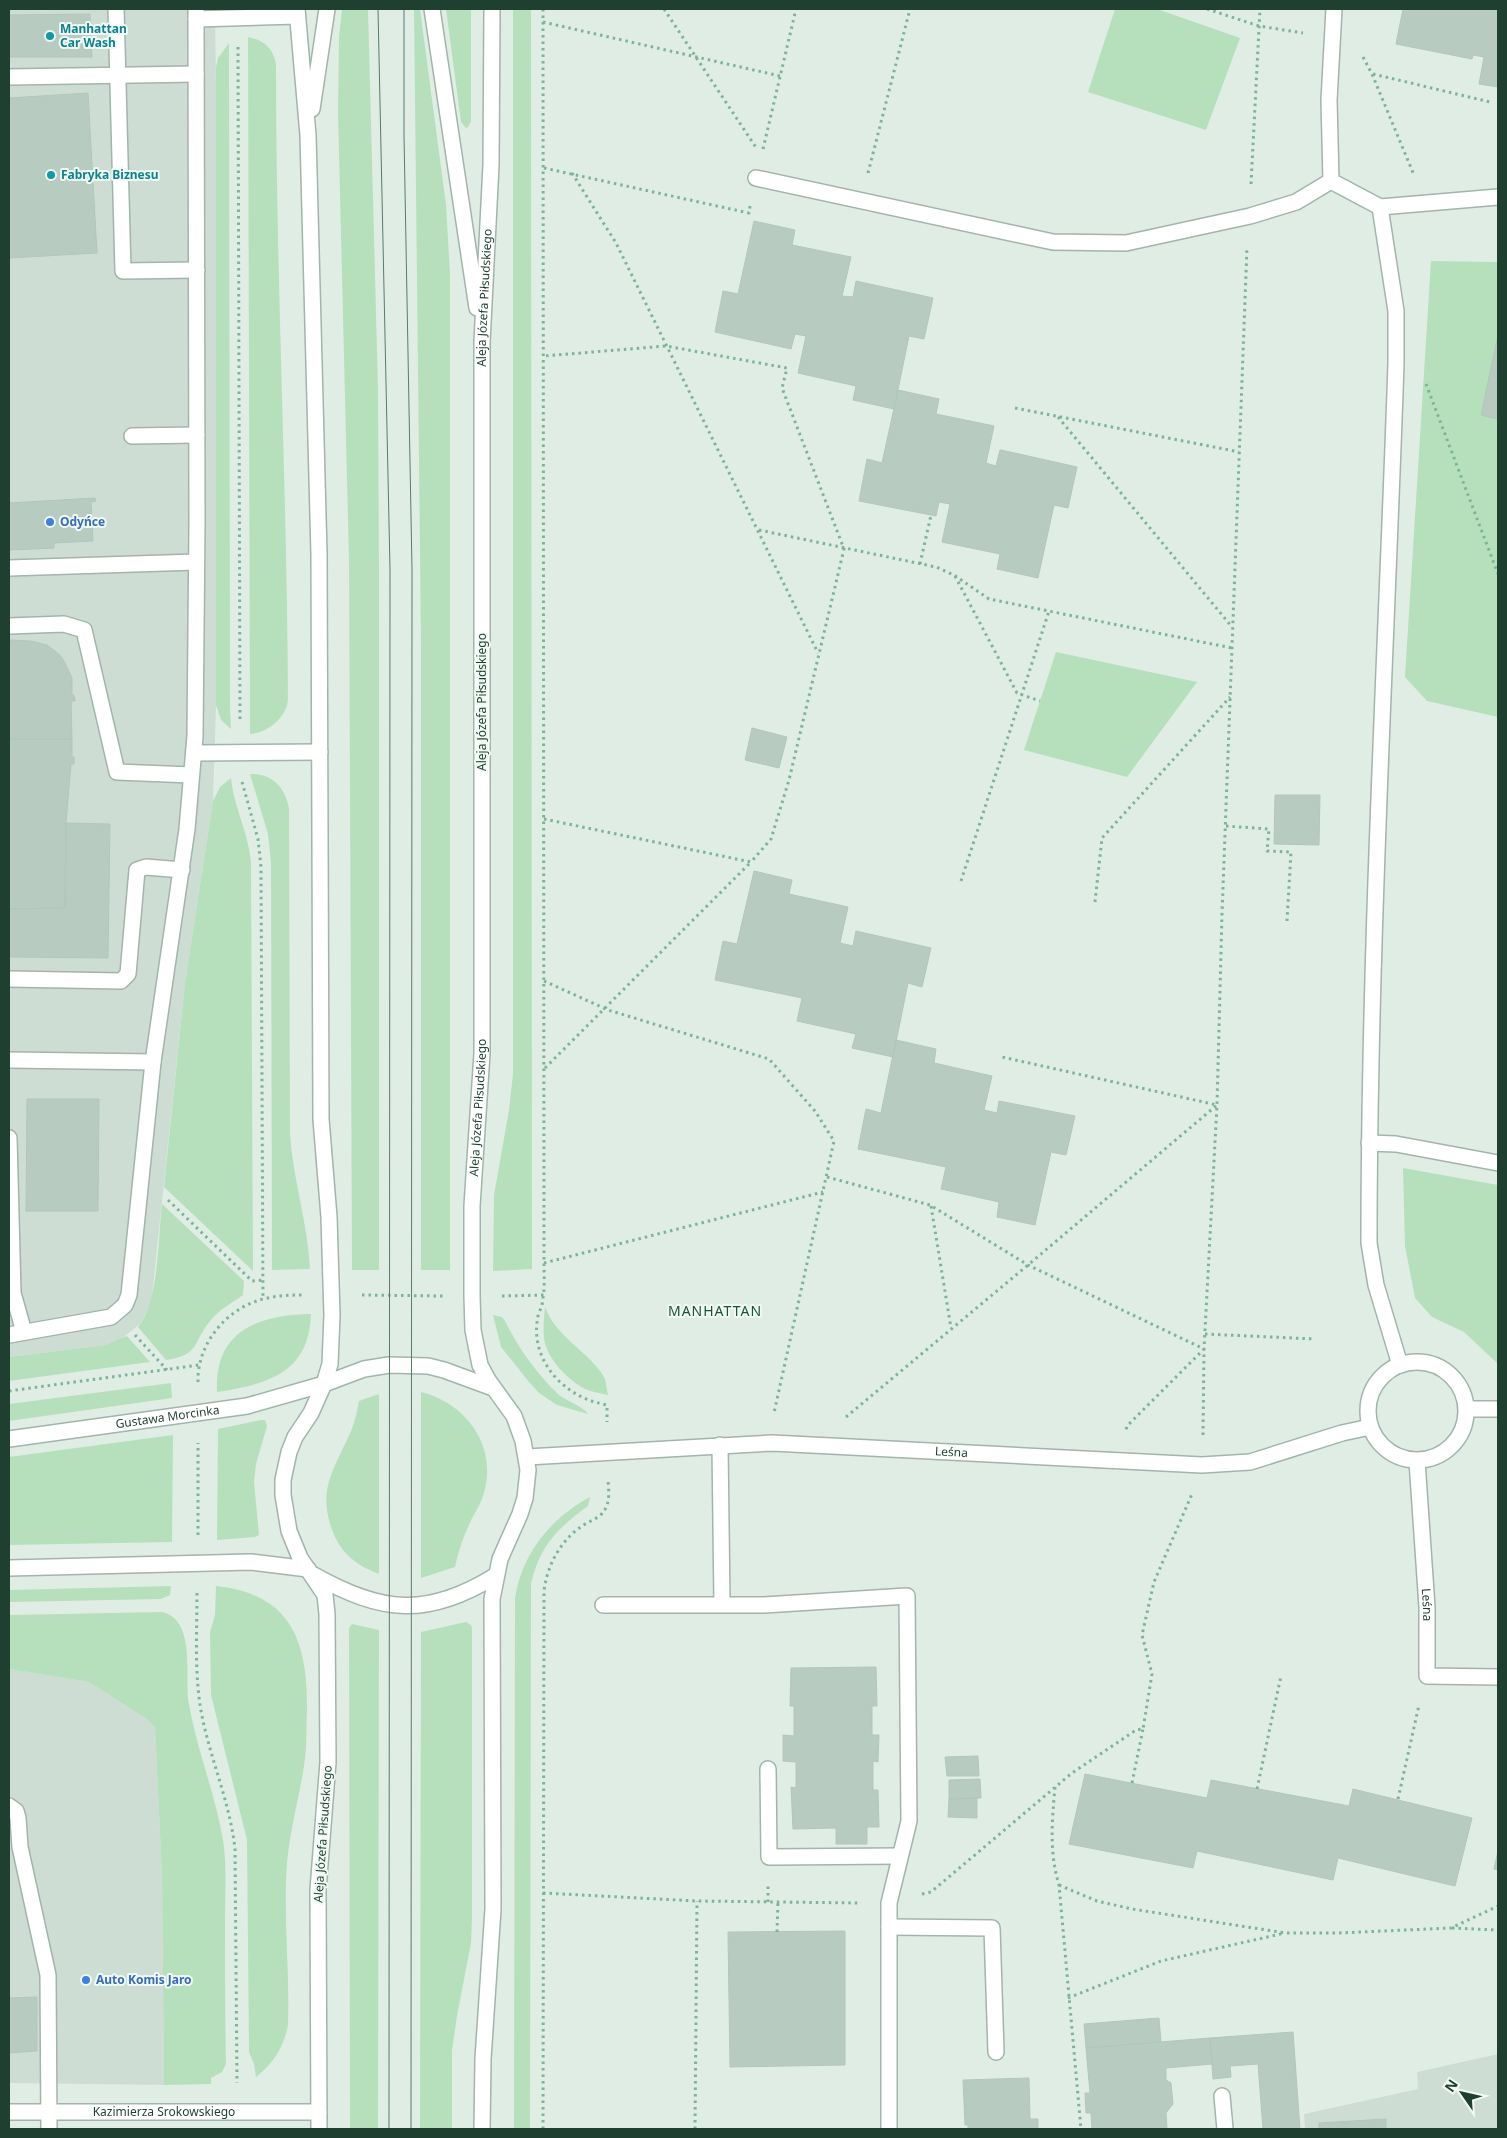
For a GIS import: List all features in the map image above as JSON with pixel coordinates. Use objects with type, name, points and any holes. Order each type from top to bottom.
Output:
[{"type":"street","points":[[116,9],[123,270],[197,270]]},
{"type":"street","points":[[308,135],[327,9]]},
{"type":"street","points":[[432,9],[482,349]]},
{"type":"street","name":"Aleja Józefa Piłsudskiego","points":[[492,9],[491,158],[482,349],[482,1054],[481,1099],[472,1206],[473,1330],[483,1373],[514,1416],[527,1457],[525,1498],[495,1576]]},
{"type":"street","points":[[1331,181],[1329,100],[1334,9]]},
{"type":"street","points":[[9,1335],[102,1320],[111,1317],[125,1305],[129,1296],[152,1062],[188,830],[194,754],[196,705],[197,435],[196,14],[238,19],[297,13],[308,135],[319,554],[321,1119],[329,1217],[332,1315],[330,1364],[324,1384]]},
{"type":"street","points":[[9,77],[196,74]]},
{"type":"street","points":[[756,178],[1053,242],[1126,244],[1250,216],[1296,202],[1331,181]]},
{"type":"street","points":[[1331,181],[1380,207],[1430,201],[1498,197]]},
{"type":"street","points":[[1380,207],[1396,311],[1396,364],[1384,719],[1373,927],[1369,1243],[1376,1285],[1400,1365]]},
{"type":"street","points":[[132,436],[197,435]]},
{"type":"street","points":[[9,568],[196,562]]},
{"type":"street","points":[[9,626],[64,624],[84,630],[117,772],[191,776]]},
{"type":"street","points":[[194,754],[320,752]]},
{"type":"street","points":[[9,979],[121,981],[128,974],[137,870],[146,867],[182,870]]},
{"type":"street","points":[[9,1066],[9,1060],[152,1062]]},
{"type":"street","points":[[9,1138],[13,1293],[24,1332]]},
{"type":"street","points":[[1369,1143],[1396,1144],[1498,1163]]},
{"type":"street","points":[[1423,1362],[1437,1366],[1450,1374],[1462,1391],[1467,1409],[1464,1428],[1453,1445],[1437,1457],[1417,1461],[1397,1457],[1381,1445],[1370,1427],[1368,1408],[1373,1389],[1384,1374],[1400,1365],[1423,1362]]},
{"type":"street","name":"Gustawa Morcinka","points":[[9,1439],[247,1406],[324,1384],[364,1369],[389,1365],[411,1365],[444,1370],[497,1390]]},
{"type":"street","name":"Aleja Józefa Piłsudskiego","points":[[319,2129],[318,1875],[328,1762],[328,1627],[325,1595],[300,1558],[289,1531],[284,1504],[283,1480],[289,1452],[295,1437],[311,1413],[324,1384]]},
{"type":"street","points":[[1467,1409],[1498,1409]]},
{"type":"street","name":"Leśna","points":[[527,1457],[772,1443],[1202,1465],[1250,1462],[1342,1433],[1370,1427]]},
{"type":"street","points":[[720,1445],[722,1604]]},
{"type":"street","name":"Leśna","points":[[1417,1461],[1427,1607],[1427,1676]]},
{"type":"street","points":[[9,1568],[251,1562],[309,1571],[330,1583],[368,1600],[400,1606],[423,1605],[450,1598],[495,1576]]},
{"type":"street","points":[[482,2129],[483,2059],[492,1927],[492,1599],[495,1576]]},
{"type":"street","points":[[603,1605],[764,1605],[906,1596],[909,1821],[890,1903],[889,2129]]},
{"type":"street","points":[[1427,1676],[1498,1677]]},
{"type":"street","points":[[768,1769],[769,1857],[900,1856]]},
{"type":"street","points":[[9,1806],[12,1806],[16,1811],[18,1818],[20,1847],[48,1975],[49,2129]]},
{"type":"street","points":[[889,1927],[992,1928],[996,2052]]},
{"type":"street","points":[[1222,2096],[1225,2129]]},
{"type":"street","name":"Kazimierza Srokowskiego","points":[[9,2112],[319,2112]]},
{"type":"path","points":[[544,9],[544,1295],[537,1322],[537,1341],[542,1360],[553,1375],[573,1393],[588,1401],[608,1405],[607,1414]]},
{"type":"path","points":[[664,9],[761,156]]},
{"type":"path","points":[[770,118],[796,9]]},
{"type":"path","points":[[860,201],[882,123],[910,9]]},
{"type":"path","points":[[1207,9],[1259,26],[1305,33]]},
{"type":"path","points":[[1203,1438],[1204,1349],[1217,1105],[1232,627],[1260,9]]},
{"type":"path","points":[[238,19],[241,754],[243,790],[258,839],[261,868],[263,1300]]},
{"type":"path","points":[[544,22],[780,76]]},
{"type":"path","points":[[1360,53],[1372,74],[1414,175],[1430,201]]},
{"type":"path","points":[[1372,74],[1490,102]]},
{"type":"path","points":[[544,168],[749,213],[756,178]]},
{"type":"path","points":[[572,173],[616,243],[819,654]]},
{"type":"path","points":[[544,356],[666,346],[787,368],[782,388],[844,549],[789,780],[771,839],[751,862],[544,1068]]},
{"type":"path","points":[[1425,381],[1498,574]]},
{"type":"path","points":[[1015,408],[1239,452]]},
{"type":"path","points":[[1058,417],[1232,627]]},
{"type":"path","points":[[920,564],[931,515]]},
{"type":"path","points":[[758,530],[936,568],[954,575],[989,599],[1232,648]]},
{"type":"path","points":[[954,575],[1017,693],[1040,701]]},
{"type":"path","points":[[961,880],[1049,611]]},
{"type":"path","points":[[1095,902],[1102,838],[1230,696]]},
{"type":"path","points":[[544,819],[751,862]]},
{"type":"path","points":[[1226,826],[1269,829],[1267,851],[1291,852],[1287,921]]},
{"type":"path","points":[[544,981],[603,1008],[769,1059],[815,1112],[834,1141],[774,1417]]},
{"type":"path","points":[[1002,1057],[1217,1105]]},
{"type":"path","points":[[841,1421],[1217,1105]]},
{"type":"path","points":[[827,1178],[930,1205],[1028,1265],[1204,1349]]},
{"type":"path","points":[[544,1263],[823,1192]]},
{"type":"path","points":[[139,1194],[164,1196],[252,1280],[263,1280]]},
{"type":"path","points":[[930,1205],[952,1328]]},
{"type":"path","points":[[198,1388],[199,1365],[211,1337],[228,1317],[245,1306],[263,1300],[311,1294]]},
{"type":"path","points":[[361,1295],[451,1296]]},
{"type":"path","points":[[494,1296],[544,1295]]},
{"type":"path","points":[[115,1313],[167,1370]]},
{"type":"path","points":[[1205,1334],[1315,1339]]},
{"type":"path","points":[[1124,1437],[1127,1426],[1204,1349]]},
{"type":"path","points":[[9,1391],[199,1365]]},
{"type":"path","points":[[198,1440],[198,1541]]},
{"type":"path","points":[[1152,1674],[1142,1635],[1154,1582],[1194,1491]]},
{"type":"path","points":[[542,2129],[544,1592],[548,1570],[558,1551],[579,1528],[604,1513],[609,1492]]},
{"type":"path","points":[[197,1587],[197,1674],[199,1702],[230,1821],[235,1849],[237,2086]]},
{"type":"path","points":[[1257,1788],[1280,1676]]},
{"type":"path","points":[[1398,1799],[1427,1676]]},
{"type":"path","points":[[1132,1783],[1143,1729]]},
{"type":"path","points":[[1055,1787],[1051,1839],[1053,1866],[1059,1885],[1081,2129]]},
{"type":"path","points":[[1059,1885],[1097,1901],[1132,1909],[1286,1933],[1338,1934],[1451,1928],[1498,1930]]},
{"type":"path","points":[[695,2129],[697,1901]]},
{"type":"path","points":[[777,1932],[778,1902]]},
{"type":"path","points":[[1451,1928],[1498,1906]]},
{"type":"path","points":[[1068,1998],[1161,1961],[1286,1933]]},
{"type":"shaded area","points":[[9,9],[215,9],[217,163],[216,705],[213,801],[185,983],[152,1296],[150,1305],[141,1323],[120,1340],[105,1345],[9,1357]]},
{"type":"shaded area","name":"Auto Komis Jaro","points":[[9,1669],[89,1682],[148,1720],[155,1728],[162,1876],[164,2085],[9,2083]]},
{"type":"shaded area","points":[[1498,2054],[1498,2129],[1305,2129],[1304,2114],[1418,2089],[1417,2072]]},
{"type":"green space","points":[[342,9],[368,9],[378,388],[379,1270],[352,1270],[349,561],[338,112],[339,37]]},
{"type":"green space","points":[[414,9],[420,9],[446,205],[450,273],[450,1270],[421,1270],[421,644]]},
{"type":"green space","points":[[446,9],[471,9],[471,122],[466,128],[461,122]]},
{"type":"green space","points":[[513,9],[531,9],[532,1269],[493,1271],[494,1195],[509,1110],[513,1074]]},
{"type":"green space","points":[[1115,9],[1157,9],[1240,38],[1206,130],[1088,92]]},
{"type":"green space","points":[[248,37],[259,40],[267,46],[273,53],[276,64],[288,699],[284,712],[275,723],[263,731],[250,734]]},
{"type":"green space","points":[[229,43],[231,729],[221,720],[216,705],[216,67],[218,58]]},
{"type":"green space","points":[[1431,261],[1498,262],[1498,717],[1427,701],[1405,677]]},
{"type":"green space","points":[[1056,652],[1197,682],[1127,777],[1024,750]]},
{"type":"green space","points":[[250,774],[265,776],[277,783],[285,795],[289,809],[290,1134],[309,1252],[310,1269],[272,1270],[271,863],[268,834]]},
{"type":"green space","points":[[231,778],[235,800],[250,852],[251,863],[253,1271],[164,1187],[185,983],[213,801],[220,787]]},
{"type":"green space","points":[[1403,1168],[1498,1185],[1498,1364],[1464,1332],[1432,1317],[1415,1298],[1405,1246]]},
{"type":"green space","points":[[162,1204],[244,1281],[243,1295],[215,1316],[191,1351],[177,1358],[166,1360],[138,1327],[145,1316],[154,1286]]},
{"type":"green space","points":[[545,1307],[556,1326],[601,1372],[605,1379],[608,1395],[588,1390],[578,1385],[553,1361],[544,1338]]},
{"type":"green space","points":[[311,1314],[308,1334],[302,1350],[294,1363],[268,1380],[217,1392],[218,1371],[223,1354],[232,1340],[243,1330],[274,1318]]},
{"type":"green space","points":[[493,1315],[502,1317],[529,1360],[551,1387],[559,1395],[588,1414],[557,1405],[539,1393],[501,1347]]},
{"type":"green space","points":[[127,1336],[150,1362],[9,1381],[9,1357],[105,1345]]},
{"type":"green space","points":[[171,1383],[172,1398],[9,1421],[9,1404]]},
{"type":"green space","points":[[421,1392],[438,1398],[466,1418],[476,1432],[483,1447],[487,1463],[487,1481],[482,1499],[464,1537],[455,1567],[421,1578]]},
{"type":"green space","points":[[379,1394],[379,1574],[357,1563],[341,1547],[333,1532],[326,1504],[330,1480],[352,1428],[359,1401]]},
{"type":"green space","points":[[265,1420],[267,1426],[256,1464],[254,1482],[259,1535],[255,1537],[217,1540],[218,1429]]},
{"type":"green space","points":[[173,1435],[172,1542],[9,1545],[9,1457]]},
{"type":"green space","points":[[590,1497],[588,1506],[559,1530],[545,1548],[539,1558],[531,1584],[530,2129],[514,2129],[515,1598],[524,1566],[540,1539],[563,1515]]},
{"type":"green space","points":[[171,1586],[170,1595],[161,1599],[9,1602],[9,1590]]},
{"type":"green space","points":[[216,1586],[242,1591],[263,1600],[279,1612],[291,1627],[299,1645],[307,1688],[305,1760],[287,1863],[288,2025],[284,2041],[277,2054],[256,2077],[254,2064],[249,2052],[247,1840],[211,1695],[210,1632],[215,1615]]},
{"type":"green space","points":[[162,1612],[173,1617],[180,1626],[185,1638],[189,1704],[223,1840],[226,2064],[222,2072],[211,2078],[211,2084],[164,2085],[162,1876],[155,1728],[148,1720],[89,1682],[9,1669],[9,1615]]},
{"type":"green space","points":[[466,1622],[472,1628],[471,1943],[452,2050],[452,2129],[420,2129],[421,1632]]},
{"type":"green space","points":[[352,1624],[379,1630],[378,2129],[350,2129],[349,1628]]},
{"type":"building","points":[[1403,9],[1498,9],[1498,87],[1479,84],[1484,57],[1473,55],[1472,59],[1396,44]]},
{"type":"building","name":"Manhattan Car Wash","points":[[90,14],[92,57],[9,57],[9,15]]},
{"type":"building","name":"Fabryka Biznesu","points":[[88,93],[97,253],[9,258],[9,98]]},
{"type":"building","points":[[754,221],[795,230],[792,245],[851,257],[842,296],[853,297],[856,281],[933,298],[924,339],[909,336],[894,409],[853,400],[856,386],[798,373],[806,336],[795,334],[791,349],[715,332],[723,291],[738,294]]},
{"type":"building","points":[[1498,335],[1498,419],[1481,415]]},
{"type":"building","points":[[898,390],[939,399],[936,414],[994,426],[986,463],[996,466],[1001,450],[1077,467],[1068,508],[1054,505],[1038,578],[997,569],[1000,554],[942,542],[950,504],[939,502],[936,516],[859,501],[867,459],[882,463]]},
{"type":"building","name":"Odyńce","points":[[95,498],[96,501],[91,502],[93,541],[54,543],[54,548],[9,550],[9,503]]},
{"type":"building","points":[[9,640],[31,641],[47,645],[60,655],[72,678],[72,695],[74,695],[75,701],[71,701],[72,739],[9,739]]},
{"type":"building","points":[[752,728],[787,737],[779,768],[745,760]]},
{"type":"building","points":[[9,739],[72,739],[74,764],[71,764],[66,823],[65,908],[9,909]]},
{"type":"building","points":[[1275,795],[1320,795],[1319,845],[1274,844]]},
{"type":"building","points":[[66,823],[110,824],[108,958],[9,957],[9,909],[65,908]]},
{"type":"building","points":[[754,871],[792,880],[789,894],[848,907],[840,943],[853,946],[856,931],[931,948],[922,987],[908,983],[893,1057],[852,1048],[856,1034],[797,1021],[802,998],[715,980],[723,941],[737,944]]},
{"type":"building","points":[[896,1040],[936,1049],[934,1063],[992,1076],[984,1110],[997,1113],[999,1101],[1075,1116],[1066,1155],[1051,1152],[1035,1225],[997,1217],[999,1202],[941,1189],[946,1167],[858,1149],[866,1109],[881,1113]]},
{"type":"building","points":[[27,1099],[99,1099],[98,1211],[26,1211]]},
{"type":"building","points":[[876,1667],[877,1706],[872,1706],[872,1735],[879,1735],[878,1762],[873,1761],[873,1790],[878,1790],[879,1827],[867,1827],[867,1844],[836,1844],[836,1828],[793,1829],[791,1787],[796,1788],[796,1762],[783,1761],[783,1735],[794,1736],[794,1706],[790,1706],[791,1668]]},
{"type":"building","points":[[978,1756],[979,1776],[947,1776],[945,1757]]},
{"type":"building","points":[[1085,1774],[1207,1798],[1211,1780],[1349,1806],[1353,1789],[1472,1818],[1455,1886],[1338,1858],[1333,1880],[1197,1851],[1193,1868],[1069,1844]]},
{"type":"building","points":[[980,1779],[981,1798],[949,1799],[949,1780]]},
{"type":"building","points":[[977,1798],[977,1818],[948,1817],[949,1799]]},
{"type":"building","points":[[1498,1851],[1498,1870],[1494,1869]]},
{"type":"building","points":[[845,1931],[845,2065],[730,2067],[728,1932]]},
{"type":"building","points":[[37,1997],[37,2051],[9,2053],[9,1998]]},
{"type":"building","points":[[1159,2018],[1161,2042],[1086,2048],[1084,2024]]},
{"type":"building","points":[[1293,2032],[1300,2129],[1263,2129],[1258,2064],[1230,2066],[1231,2077],[1213,2079],[1210,2038]]},
{"type":"building","points":[[1210,2038],[1212,2064],[1166,2068],[1166,2080],[1171,2083],[1173,2104],[1166,2113],[1167,2129],[1092,2129],[1091,2113],[1086,2113],[1085,2093],[1090,2093],[1086,2048]]},
{"type":"building","points":[[1029,2078],[1030,2119],[1038,2119],[1038,2129],[968,2129],[968,2125],[965,2125],[963,2080]]},
{"type":"building","points":[[1386,2119],[1386,2129],[1319,2129],[1319,2123]]},
{"type":"tram line","points":[[378,9],[390,569],[389,2129]]},
{"type":"tram line","points":[[404,9],[404,135],[412,570],[411,2129]]},
{"type":"place","name":"Manhattan Car Wash","points":[[50,36]]},
{"type":"place","name":"Fabryka Biznesu","points":[[51,175]]},
{"type":"place","name":"Odyńce","points":[[50,522]]},
{"type":"place","name":"Auto Komis Jaro","points":[[86,1980]]},
{"type":"district","name":"MANHATTAN","points":[[715,1311]]}]
